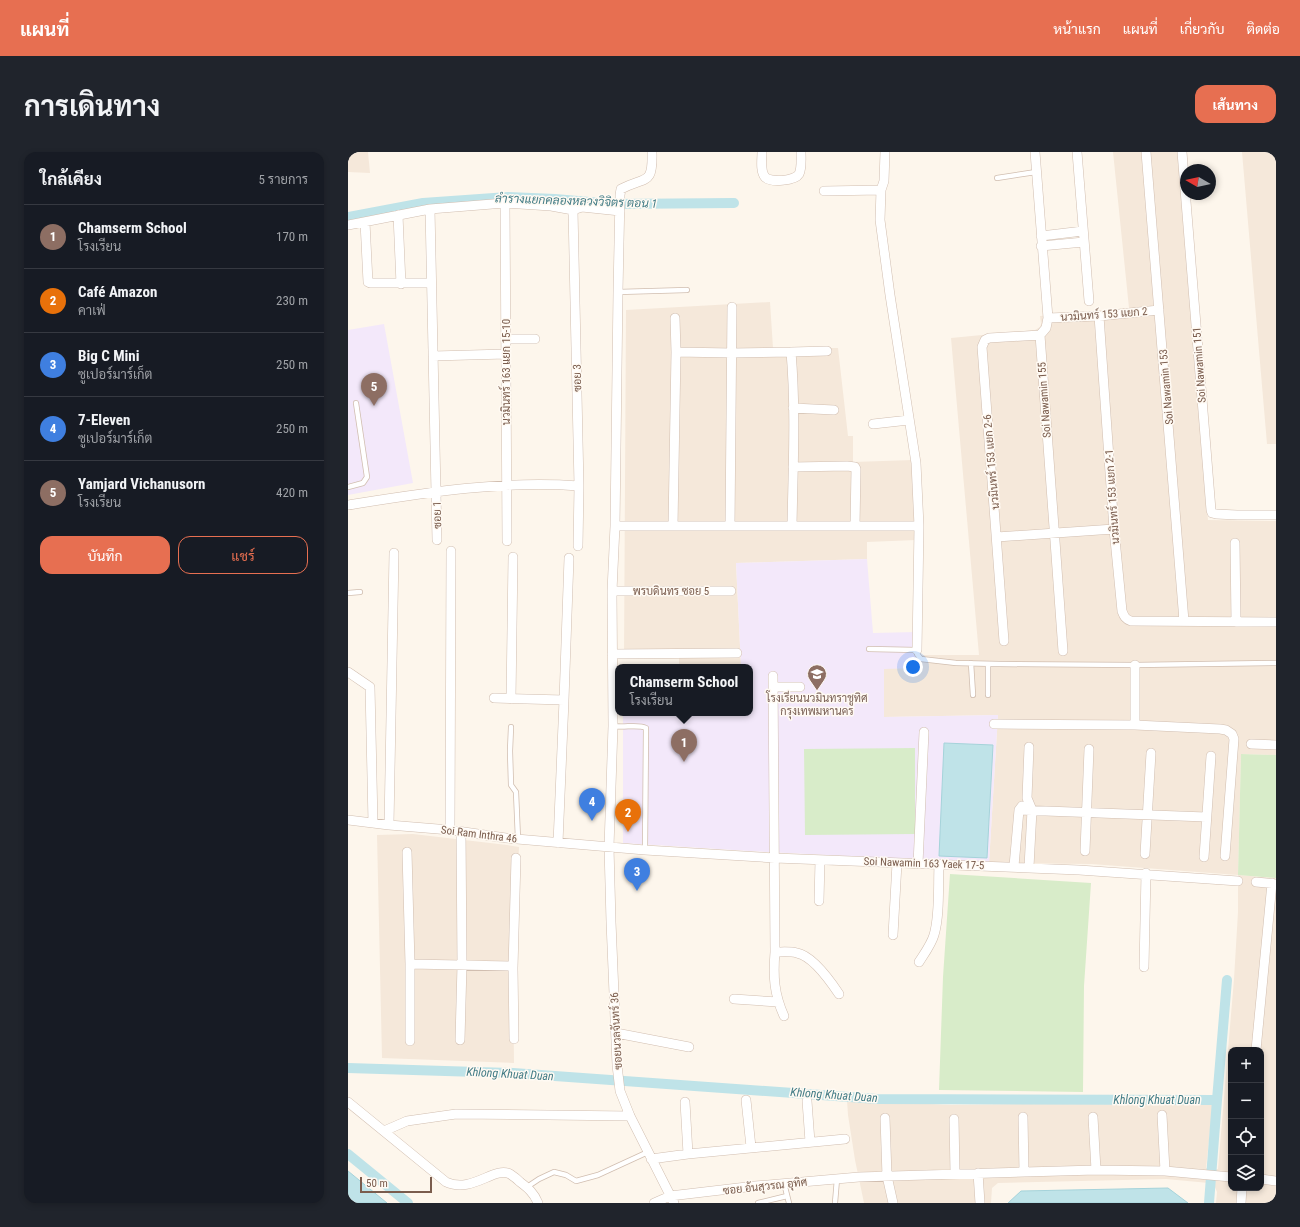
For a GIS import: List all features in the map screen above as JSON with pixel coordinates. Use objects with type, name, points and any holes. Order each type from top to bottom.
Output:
[{"type":"street","name":"ซอยนวลจันทร์ 36","points":[[652,152],[652,168],[649,176],[644,180],[621,189],[620,195],[615,526],[612,591],[613,726],[609,847],[617,1065],[620,1091],[630,1116],[672,1199]]},
{"type":"street","points":[[762,152],[763,173],[765,177],[774,180],[796,178],[801,169],[801,152]]},
{"type":"street","points":[[885,152],[884,181],[881,190],[880,220],[916,463],[919,526],[917,650]]},
{"type":"street","points":[[1035,152],[1041,246],[1048,318]]},
{"type":"street","points":[[1077,152],[1089,301]]},
{"type":"street","name":"Soi Nawamin 153","points":[[1146,152],[1184,622]]},
{"type":"street","name":"Soi Nawamin 151","points":[[1182,152],[1212,514],[1276,515]]},
{"type":"street","points":[[824,191],[881,190]]},
{"type":"street","points":[[348,225],[430,209],[506,203],[551,206],[573,210],[582,207],[620,210]]},
{"type":"street","name":"นวมินทร์ 163 แยก 15-10","points":[[506,203],[507,541]]},
{"type":"street","name":"ซอย 1","points":[[430,209],[437,540]]},
{"type":"street","name":"ซอย 3","points":[[573,210],[579,486],[578,546]]},
{"type":"street","points":[[398,215],[401,284]]},
{"type":"street","points":[[365,222],[368,282],[372,284],[431,283]]},
{"type":"street","points":[[1041,236],[1083,231]]},
{"type":"street","points":[[1041,246],[1084,242]]},
{"type":"street","points":[[730,526],[732,307]]},
{"type":"street","name":"นวมินทร์ 153 แยก 2","points":[[1048,318],[1099,316],[1159,310]]},
{"type":"street","name":"นวมินทร์ 153 แยก 2-1","points":[[1099,316],[1114,529],[1122,611],[1126,619],[1131,621],[1184,622]]},
{"type":"street","points":[[673,526],[676,352],[675,318]]},
{"type":"street","name":"Soi Nawamin 155","points":[[1048,318],[1046,328],[1040,335],[1063,651]]},
{"type":"street","name":"นวมินทร์ 153 แยก 2-6","points":[[1004,641],[982,347],[985,340],[989,338],[1040,335]]},
{"type":"street","points":[[506,339],[535,339]]},
{"type":"street","points":[[676,352],[732,353],[827,351]]},
{"type":"street","points":[[791,352],[793,408],[792,526]]},
{"type":"street","points":[[433,356],[506,354]]},
{"type":"street","points":[[793,408],[834,410]]},
{"type":"street","points":[[873,424],[909,420]]},
{"type":"street","points":[[793,467],[855,467],[855,526]]},
{"type":"street","points":[[348,505],[436,491],[507,485],[579,486]]},
{"type":"street","points":[[615,526],[919,526]]},
{"type":"street","points":[[997,537],[1114,529]]},
{"type":"street","points":[[1235,543],[1236,622]]},
{"type":"street","points":[[450,830],[451,551]]},
{"type":"street","points":[[389,825],[394,553]]},
{"type":"street","points":[[511,699],[513,557]]},
{"type":"street","points":[[558,843],[569,558]]},
{"type":"street","name":"พรบดินทร ซอย 5","points":[[612,591],[731,591]]},
{"type":"street","points":[[1184,622],[1276,622]]},
{"type":"street","points":[[612,654],[736,653]]},
{"type":"street","points":[[1135,725],[1136,665]]},
{"type":"street","points":[[348,672],[370,687],[373,823]]},
{"type":"street","points":[[774,676],[774,969],[778,1002],[784,1016]]},
{"type":"street","points":[[774,687],[800,687]]},
{"type":"street","points":[[494,698],[564,700]]},
{"type":"street","points":[[994,724],[1135,725],[1226,730],[1232,734],[1234,739],[1225,856]]},
{"type":"street","points":[[918,864],[924,732]]},
{"type":"street","points":[[1251,744],[1276,745]]},
{"type":"street","points":[[1029,747],[1027,798],[1032,810],[1029,867]]},
{"type":"street","points":[[1085,851],[1089,749]]},
{"type":"street","points":[[1145,854],[1150,753]]},
{"type":"street","points":[[1204,857],[1211,756]]},
{"type":"street","points":[[1014,866],[1019,810],[1027,798]]},
{"type":"street","points":[[1019,810],[1206,816]]},
{"type":"street","name":"Soi Ram Inthra 46","points":[[348,820],[450,830],[518,839],[609,847]]},
{"type":"street","points":[[460,1040],[462,965],[461,832]]},
{"type":"street","name":"Soi Nawamin 163 Yaek 17-5","points":[[609,847],[774,858],[1014,866],[1238,881]]},
{"type":"street","points":[[407,852],[410,964],[410,1042]]},
{"type":"street","points":[[514,1039],[513,966],[516,858]]},
{"type":"street","points":[[819,901],[820,860]]},
{"type":"street","points":[[893,935],[897,863]]},
{"type":"street","points":[[919,962],[934,936],[939,864]]},
{"type":"street","points":[[1144,967],[1146,874]]},
{"type":"street","points":[[1256,882],[1274,884],[1256,1047]]},
{"type":"street","points":[[775,952],[797,952],[805,955],[822,971],[839,994]]},
{"type":"street","points":[[410,964],[513,966]]},
{"type":"street","points":[[734,999],[778,1002]]},
{"type":"street","points":[[616,1033],[689,1047]]},
{"type":"street","points":[[746,1100],[751,1148]]},
{"type":"street","points":[[807,1101],[810,1142]]},
{"type":"street","points":[[348,1102],[446,1182],[453,1185],[464,1186],[502,1172],[510,1174],[532,1192],[538,1203]]},
{"type":"street","points":[[686,1102],[688,1154]]},
{"type":"street","points":[[384,1131],[407,1121],[456,1114],[630,1116]]},
{"type":"street","points":[[1162,1115],[1165,1171]]},
{"type":"street","points":[[1023,1117],[1024,1172]]},
{"type":"street","points":[[1093,1117],[1096,1170]]},
{"type":"street","points":[[885,1118],[887,1176],[892,1203]]},
{"type":"street","points":[[954,1119],[955,1173]]},
{"type":"street","points":[[650,1155],[688,1154],[845,1139]]},
{"type":"street","name":"ซอย อ้นสุวรณ อุทิศ","points":[[654,1203],[672,1199],[784,1183],[859,1177],[1096,1170],[1165,1171],[1228,1177]]},
{"type":"street","points":[[978,1173],[980,1203]]},
{"type":"street","points":[[1264,1179],[1276,1181]]},
{"type":"street","points":[[1241,1203],[1242,1191]]},
{"type":"lane","points":[[997,178],[1036,172]]},
{"type":"lane","points":[[618,292],[687,290]]},
{"type":"lane","points":[[348,487],[363,483],[367,477],[356,403]]},
{"type":"lane","points":[[348,593],[360,592]]},
{"type":"lane","points":[[869,649],[917,650],[919,657],[925,660],[988,664],[1276,664]]},
{"type":"lane","points":[[971,663],[973,695]]},
{"type":"lane","points":[[988,664],[988,695]]},
{"type":"lane","points":[[613,726],[642,726],[646,728],[645,850]]},
{"type":"lane","points":[[511,727],[511,785],[516,792],[518,839]]},
{"type":"lane","points":[[527,1188],[539,1179],[554,1172],[566,1175],[576,1180],[598,1175],[650,1155]]},
{"type":"lane","points":[[835,1203],[837,1179]]},
{"type":"lane","points":[[784,1183],[789,1203]]},
{"type":"lane","points":[[758,1203],[787,1196]]},
{"type":"shaded area","points":[[348,152],[368,152],[370,173],[348,172]]},
{"type":"shaded area","points":[[1113,152],[1180,152],[1180,200],[1184,200],[1208,520],[1276,521],[1276,755],[1241,754],[1238,875],[1091,864],[989,863],[998,715],[884,717],[883,668],[917,668],[917,655],[979,655],[951,338],[1035,330],[1040,327],[1040,316],[1129,308]]},
{"type":"shaded area","points":[[1242,152],[1276,152],[1276,444],[1267,444]]},
{"type":"shaded area","points":[[770,302],[773,348],[838,348],[848,436],[853,436],[853,462],[913,460],[916,540],[867,542],[867,559],[736,563],[741,664],[679,664],[679,656],[624,656],[626,310]]},
{"type":"shaded area","points":[[384,324],[413,483],[348,495],[348,330]]},
{"type":"shaded area","name":"โรงเรียนนวมินทราชูทิศ กรุงเทพมหานคร","points":[[867,559],[873,633],[916,632],[917,668],[884,669],[884,717],[998,715],[989,863],[623,843],[623,716],[753,716],[753,664],[741,664],[736,563]]},
{"type":"shaded area","points":[[413,834],[519,847],[513,968],[514,1063],[382,1058],[377,835]]},
{"type":"shaded area","points":[[1238,875],[1276,878],[1276,1203],[1216,1203],[1217,1192],[1215,1187],[1209,1183],[1166,1179],[998,1183],[992,1188],[991,1203],[864,1203],[855,1160],[847,1100],[951,1105],[1137,1102],[1213,1103],[1206,1168],[1218,1169],[1228,1050],[1228,1191],[1264,1191],[1264,1047],[1228,1047],[1238,912]]},
{"type":"green space","points":[[915,748],[915,834],[805,835],[804,749]]},
{"type":"green space","points":[[1241,754],[1276,755],[1276,878],[1238,875]]},
{"type":"green space","points":[[950,874],[1091,883],[1084,986],[1083,1092],[939,1090],[943,977]]},
{"type":"water","points":[[944,743],[993,745],[987,858],[939,856]]},
{"type":"water","points":[[348,1171],[387,1203],[348,1203]]},
{"type":"water","points":[[1168,1188],[1188,1203],[1008,1203],[1021,1191]]},
{"type":"waterway","name":"ลำรางแยกคลองหลวงวิจิตร ตอน 1","points":[[348,217],[423,203],[508,197],[612,204],[734,203]]},
{"type":"waterway","points":[[1217,1100],[1227,980]]},
{"type":"waterway","name":"Khlong Khuat Duan","points":[[348,1068],[513,1073],[877,1099],[1217,1100],[1209,1203]]},
{"type":"waterway","points":[[348,1154],[408,1203]]},
{"type":"place","name":"Yamjard Vichanusorn","points":[[374,406]]},
{"type":"place","name":"โรงเรียนนวมินทราชูทิศ กรุงเทพมหานคร","points":[[817,691]]},
{"type":"place","name":"Chamserm School","points":[[684,762]]},
{"type":"place","name":"7-Eleven","points":[[592,821]]},
{"type":"place","name":"Café Amazon","points":[[628,832]]},
{"type":"place","name":"Big C Mini","points":[[637,891]]}]
